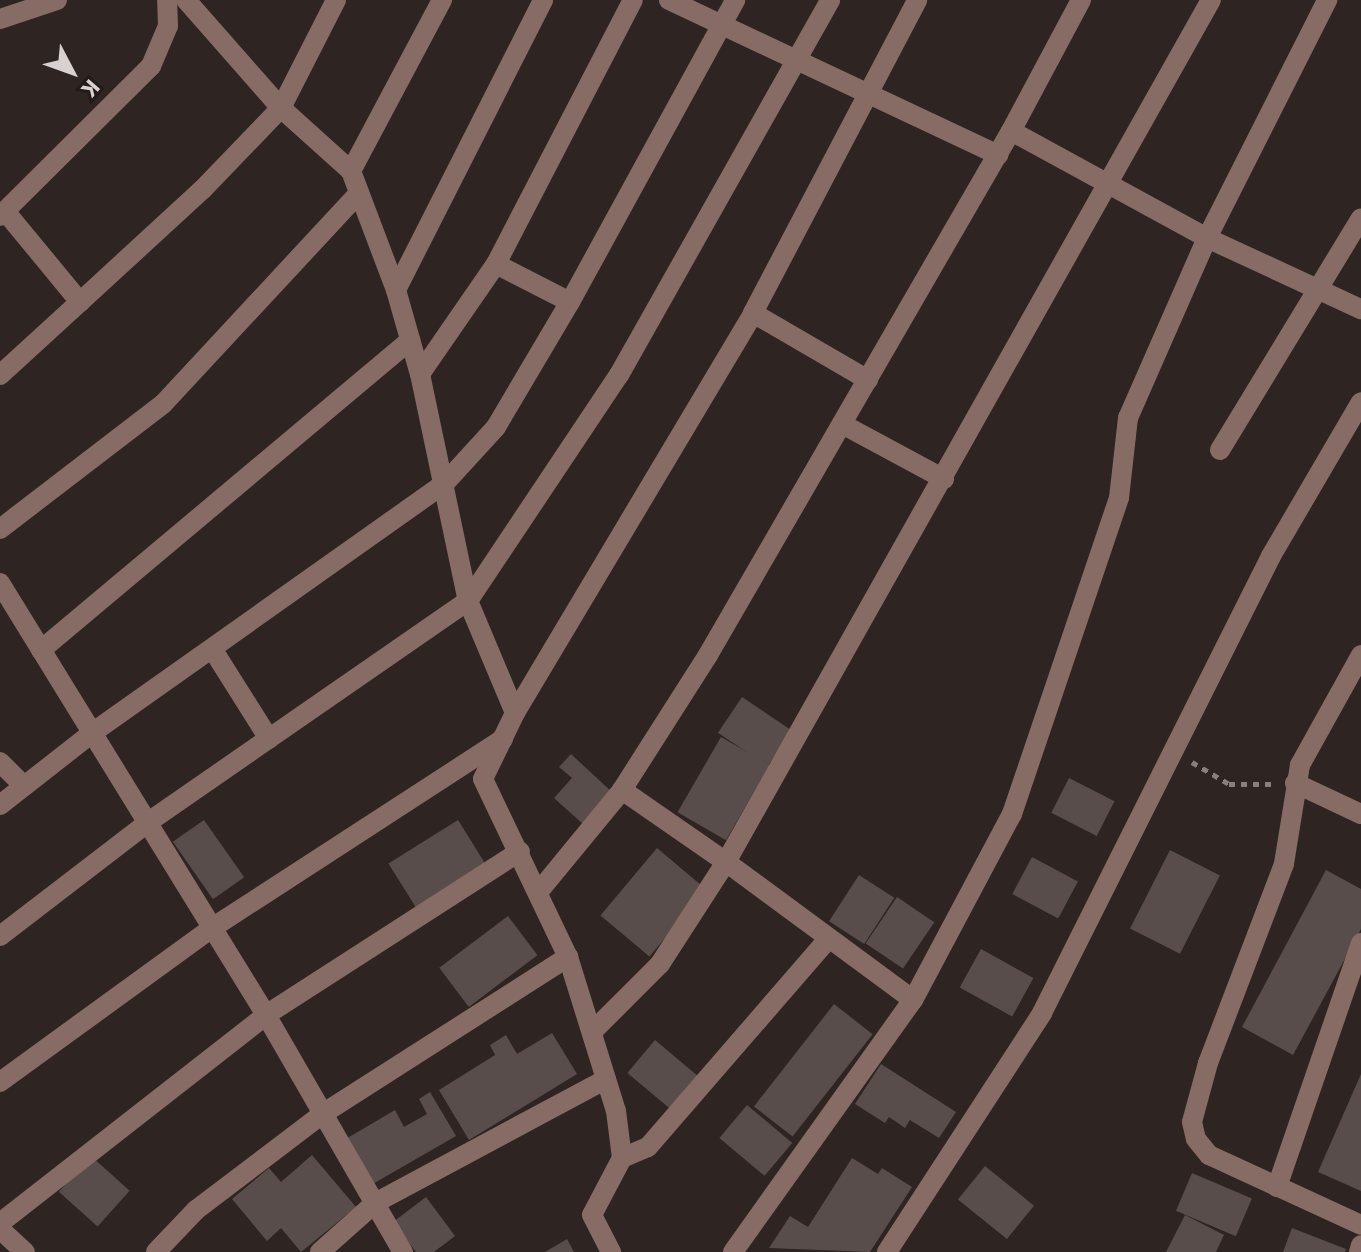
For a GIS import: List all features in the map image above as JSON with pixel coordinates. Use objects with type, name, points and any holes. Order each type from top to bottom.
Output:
[{"type":"street","points":[[0,19],[57,0]]},
{"type":"street","points":[[80,302],[3,214],[151,66],[168,26],[167,0]]},
{"type":"street","points":[[186,0],[281,108],[351,171],[396,290],[420,374],[468,601],[515,713]]},
{"type":"street","points":[[0,375],[202,190],[281,108],[336,0]]},
{"type":"street","points":[[351,171],[442,0]]},
{"type":"street","points":[[396,290],[543,0]]},
{"type":"street","points":[[420,374],[496,264],[633,0]]},
{"type":"street","points":[[669,0],[998,155]]},
{"type":"street","points":[[0,805],[92,733],[444,484],[496,427],[570,302],[724,26],[735,0]]},
{"type":"street","points":[[0,936],[147,823],[468,601],[619,375],[799,61],[830,0]]},
{"type":"street","points":[[611,1252],[592,1215],[622,1158],[594,1030],[540,890],[483,779],[515,713],[753,313],[917,0]]},
{"type":"street","points":[[540,890],[622,790],[868,380],[998,155],[1081,0]]},
{"type":"street","points":[[594,1030],[660,964],[726,862],[1211,0]]},
{"type":"street","points":[[733,1252],[913,1000],[1012,814],[1119,498],[1128,418],[1207,238],[1327,0]]},
{"type":"street","points":[[1011,131],[1107,187],[1207,238],[1315,291],[1361,309]]},
{"type":"street","points":[[0,529],[163,404],[359,193]]},
{"type":"street","points":[[1220,450],[1361,218]]},
{"type":"street","points":[[496,264],[570,302]]},
{"type":"street","points":[[753,313],[868,380]]},
{"type":"street","points":[[41,650],[410,340]]},
{"type":"street","points":[[887,1252],[1042,1013],[1177,749],[1271,556],[1361,402]]},
{"type":"street","points":[[842,424],[944,479]]},
{"type":"street","points":[[0,583],[266,1015],[403,1252]]},
{"type":"street","points":[[213,650],[269,739]]},
{"type":"street","points":[[1361,655],[1307,746],[1295,783],[1284,864],[1208,1063],[1192,1122],[1196,1139],[1209,1155],[1361,1225]]},
{"type":"street","points":[[0,1082],[212,928],[503,739]]},
{"type":"street","points":[[0,762],[24,786]]},
{"type":"street","points":[[1295,783],[1361,814]]},
{"type":"street","points":[[622,790],[726,862],[913,1000]]},
{"type":"street","points":[[0,1223],[266,1015],[520,851]]},
{"type":"street","points":[[622,1158],[648,1147],[829,938]]},
{"type":"street","points":[[1277,1187],[1361,943]]},
{"type":"street","points":[[156,1252],[196,1210],[324,1113],[568,957]]},
{"type":"street","points":[[320,1252],[375,1203],[606,1079]]},
{"type":"street","points":[[0,1229],[18,1249]]},
{"type":"street","points":[[1359,1252],[1361,1245]]},
{"type":"path","points":[[1177,749],[1229,784],[1295,783]]},
{"type":"building","points":[[742,697],[792,731],[768,766],[718,733]]},
{"type":"building","points":[[721,737],[769,765],[726,840],[678,812]]},
{"type":"building","points":[[571,754],[613,793],[584,825],[554,798],[572,778],[559,767]]},
{"type":"building","points":[[1069,778],[1114,801],[1097,836],[1051,813]]},
{"type":"building","points":[[204,820],[244,877],[213,899],[173,842]]},
{"type":"building","points":[[458,820],[486,865],[417,908],[388,863]]},
{"type":"building","points":[[657,848],[706,889],[649,957],[600,915]]},
{"type":"building","points":[[1170,850],[1220,875],[1180,954],[1130,928]]},
{"type":"building","points":[[1032,857],[1078,881],[1058,918],[1012,894]]},
{"type":"building","points":[[1326,870],[1361,889],[1361,929],[1293,1055],[1242,1027]]},
{"type":"building","points":[[859,875],[894,898],[864,944],[829,921]]},
{"type":"building","points":[[897,897],[934,922],[903,969],[866,943]]},
{"type":"building","points":[[508,916],[537,955],[469,1007],[439,968]]},
{"type":"building","points":[[981,949],[1033,978],[1012,1017],[960,987]]},
{"type":"building","points":[[834,1004],[873,1034],[793,1137],[754,1106]]},
{"type":"building","points":[[552,1033],[577,1074],[469,1140],[439,1090],[495,1055],[490,1045],[506,1035],[517,1054]]},
{"type":"building","points":[[655,1040],[700,1078],[673,1111],[627,1073]]},
{"type":"building","points":[[881,1064],[956,1112],[939,1138],[910,1120],[905,1128],[889,1117],[885,1123],[855,1104]]},
{"type":"building","points":[[1361,1074],[1361,1191],[1318,1172]]},
{"type":"building","points":[[430,1092],[456,1136],[371,1185],[344,1140],[395,1110],[404,1127],[427,1114],[419,1099]]},
{"type":"building","points":[[747,1105],[792,1143],[765,1176],[719,1138]]},
{"type":"building","points":[[312,1155],[356,1207],[301,1252],[281,1228],[267,1241],[232,1199],[269,1168],[281,1182]]},
{"type":"building","points":[[91,1156],[130,1191],[98,1226],[59,1192]]},
{"type":"building","points":[[852,1158],[878,1174],[882,1168],[912,1187],[870,1252],[769,1248],[790,1216],[808,1227]]},
{"type":"building","points":[[985,1166],[1034,1206],[1007,1239],[958,1199]]},
{"type":"building","points":[[1192,1173],[1252,1198],[1236,1236],[1176,1211]]},
{"type":"building","points":[[426,1197],[455,1236],[434,1252],[416,1252],[393,1222]]},
{"type":"building","points":[[1185,1215],[1224,1235],[1216,1252],[1166,1252]]},
{"type":"building","points":[[1292,1228],[1346,1249],[1345,1252],[1283,1252]]},
{"type":"building","points":[[567,1239],[574,1252],[545,1252]]}]
